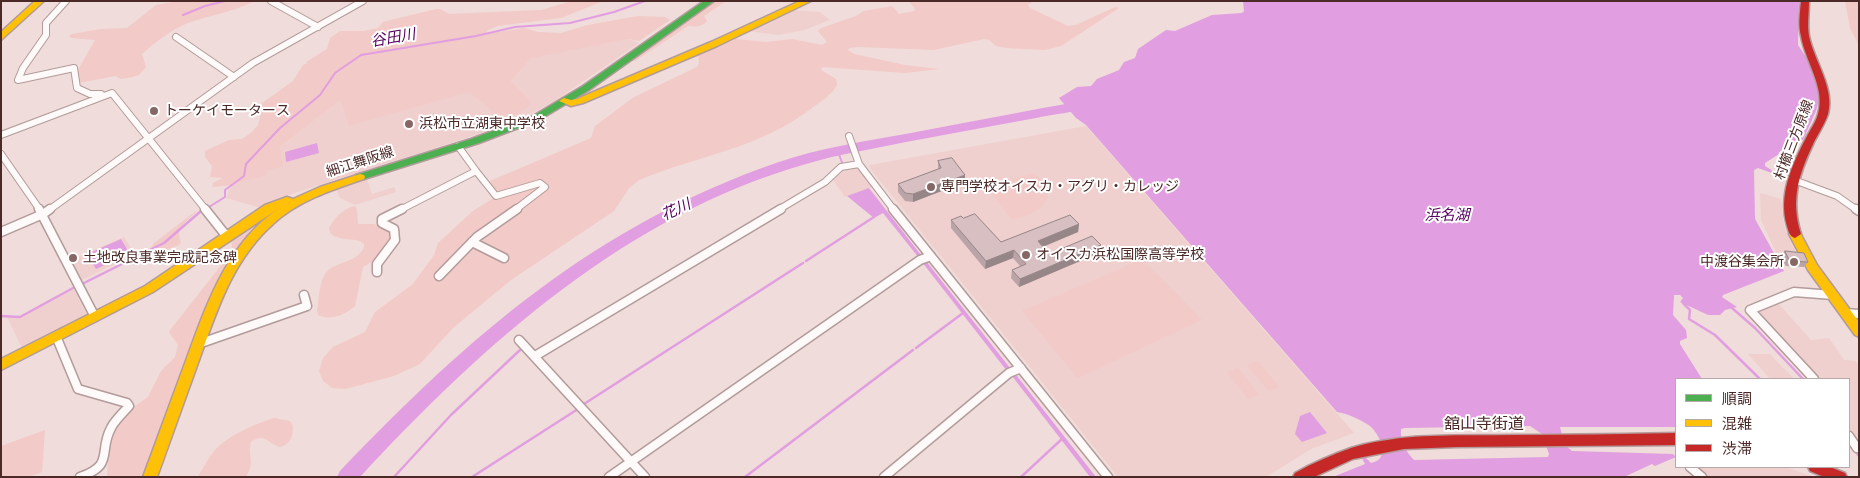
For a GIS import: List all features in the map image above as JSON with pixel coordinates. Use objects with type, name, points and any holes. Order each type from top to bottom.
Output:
[{"type":"main road","points":[[1,37],[40,1]]},
{"type":"main road","name":"細江舞阪線","points":[[150,477],[222,290],[253,238],[269,221],[295,203],[325,188],[458,146],[523,123],[564,101],[710,1]]},
{"type":"main road","points":[[564,101],[571,103],[580,101],[720,42],[807,1]]},
{"type":"main road","name":"村櫛三方原線","points":[[1806,1],[1805,36],[1824,89],[1825,102],[1823,113],[1794,180],[1788,203],[1791,228],[1799,246],[1859,332]]},
{"type":"main road","points":[[1,365],[158,283],[262,212],[277,204],[292,201],[295,203]]},
{"type":"main road","name":"舘山寺街道","points":[[1300,477],[1336,457],[1377,445],[1404,442],[1675,439]]},
{"type":"main road","points":[[1818,468],[1840,477]]},
{"type":"street","points":[[66,1],[46,23],[46,36],[23,68],[18,80],[74,68],[76,88],[90,94],[106,93],[108,95]]},
{"type":"street","points":[[271,1],[318,27]]},
{"type":"street","points":[[1,232],[42,214],[254,63],[363,1]]},
{"type":"street","points":[[176,37],[234,77]]},
{"type":"street","points":[[1,135],[112,93],[224,233],[230,235]]},
{"type":"street","points":[[849,136],[859,163],[1108,477]]},
{"type":"street","points":[[439,276],[472,242],[541,192],[545,187],[544,184],[536,184],[496,196],[458,146]]},
{"type":"street","points":[[1,154],[42,214],[95,317]]},
{"type":"street","points":[[535,356],[825,182],[842,169],[841,167],[859,163]]},
{"type":"street","points":[[377,272],[378,264],[395,240],[394,229],[382,223],[382,219],[476,170]]},
{"type":"street","points":[[1794,180],[1838,196],[1859,211]]},
{"type":"street","points":[[472,242],[504,258]]},
{"type":"street","points":[[609,477],[920,260],[931,256]]},
{"type":"street","points":[[1813,378],[1794,360],[1750,310],[1794,292],[1833,295]]},
{"type":"street","points":[[200,344],[307,306],[304,295]]},
{"type":"street","points":[[1845,313],[1859,314]]},
{"type":"street","points":[[56,336],[78,389],[127,403],[129,406],[111,428],[100,469],[80,477]]},
{"type":"street","points":[[519,340],[645,477]]},
{"type":"street","points":[[884,477],[1009,373],[1021,368]]},
{"type":"street","points":[[1850,438],[1857,448]]},
{"type":"street","points":[[1691,468],[1702,477]]},
{"type":"shaded area","points":[[178,1],[255,1],[188,23],[170,33],[142,54],[146,67],[139,75],[121,79],[115,76],[79,83],[78,70],[95,40],[71,38],[69,36],[101,29],[127,28],[156,5]]},
{"type":"shaded area","points":[[572,1],[603,1],[561,18],[498,26],[488,30],[485,34],[524,28],[538,32],[561,33],[588,25],[638,16],[665,17],[670,20],[639,41],[629,39],[531,58],[511,81],[529,99],[530,105],[518,114],[498,115],[469,92],[349,126],[341,100],[280,147],[283,166],[266,171],[267,175],[232,185],[212,187],[213,183],[223,178],[210,177],[212,166],[205,157],[205,151],[229,140],[242,139],[252,132],[258,125],[260,117],[258,106],[293,81],[303,65],[327,49],[330,38],[340,31],[364,31],[378,28],[383,22],[436,9],[449,14],[541,10]]},
{"type":"shaded area","points":[[715,1],[726,1],[704,16],[707,21],[705,23],[698,26],[688,26],[635,61],[631,61]]},
{"type":"shaded area","points":[[909,1],[1033,1],[1028,5],[1030,8],[1068,26],[1076,25],[1115,7],[1119,8],[1061,46],[1045,50],[1006,48],[996,46],[989,40],[984,39],[934,50],[849,48],[848,50],[854,54],[905,65],[939,69],[905,73],[822,67],[821,70],[836,79],[837,85],[823,100],[792,122],[771,133],[728,150],[661,171],[639,180],[629,188],[614,211],[511,280],[453,328],[420,364],[394,376],[345,389],[332,388],[323,381],[319,371],[323,358],[333,347],[365,332],[375,312],[413,284],[434,255],[438,243],[473,211],[495,197],[489,183],[490,181],[591,138],[595,126],[634,97],[697,67],[699,64],[698,54],[736,39],[766,42],[792,39],[822,45],[827,42],[818,31],[821,28],[856,16],[864,11],[892,6],[899,14],[914,11],[915,9]]},
{"type":"shaded area","points":[[1845,1],[1859,1],[1859,46],[1850,28]]},
{"type":"shaded area","points":[[791,10],[820,12],[830,20],[804,30],[779,35],[747,31]]},
{"type":"shaded area","name":"浜松市立湖東中学校","points":[[629,39],[639,43],[553,102],[513,123],[279,198],[261,208],[226,198],[232,185],[266,175],[266,171],[279,148],[346,96],[357,69],[529,99],[511,81],[531,57]]},
{"type":"shaded area","points":[[1086,126],[1354,433],[1311,449],[1266,477],[1118,477],[869,167],[870,165]]},
{"type":"shaded area","points":[[847,168],[858,168],[872,187],[845,197],[833,180]]},
{"type":"shaded area","points":[[1033,173],[1042,181],[1047,189],[1044,203],[1031,214],[1011,219],[987,187]]},
{"type":"shaded area","points":[[367,179],[372,194],[394,187],[396,192],[355,205],[340,198],[336,189]]},
{"type":"shaded area","points":[[1760,193],[1781,199],[1784,226],[1800,258],[1777,255],[1761,220]]},
{"type":"shaded area","points":[[280,206],[215,290],[198,329],[142,477],[107,477],[108,459],[114,431],[131,409],[148,397],[161,371],[175,357],[178,345],[169,332],[230,254],[232,247],[231,239]]},
{"type":"shaded area","points":[[355,206],[358,224],[374,224],[390,230],[391,240],[378,258],[363,267],[355,306],[337,316],[323,317],[318,315],[317,310],[320,287],[325,274],[334,267],[357,256],[364,247],[364,244],[360,241],[333,235],[329,228],[340,214]]},
{"type":"shaded area","points":[[196,211],[180,229],[181,242],[179,245],[133,262],[148,253],[154,243]]},
{"type":"shaded area","points":[[124,237],[135,254],[82,280],[71,260]]},
{"type":"shaded area","points":[[1142,259],[1202,320],[1078,378],[1022,311]]},
{"type":"shaded area","points":[[74,289],[87,316],[23,350],[7,317],[19,318]]},
{"type":"shaded area","points":[[1777,302],[1811,340],[1829,338],[1844,360],[1856,361],[1859,367],[1859,446],[1850,432],[1850,378],[1816,378],[1756,311]]},
{"type":"shaded area","points":[[1748,354],[1770,354],[1793,378],[1769,378]]},
{"type":"shaded area","points":[[1258,361],[1279,387],[1269,391],[1247,365]]},
{"type":"shaded area","points":[[1238,368],[1259,395],[1248,399],[1227,372]]},
{"type":"shaded area","points":[[274,418],[290,421],[293,426],[291,439],[287,444],[280,447],[263,438],[251,442],[251,463],[246,477],[198,477],[210,456],[227,440],[259,423]]},
{"type":"shaded area","points":[[45,430],[42,472],[29,477],[1,477],[1,446]]},
{"type":"shaded area","points":[[1696,468],[1788,468],[1814,477],[1707,477]]},
{"type":"water","name":"浜名湖","points":[[1243,1],[1799,1],[1798,45],[1808,60],[1819,100],[1803,140],[1765,163],[1765,166],[1773,171],[1772,173],[1758,168],[1754,170],[1755,219],[1784,271],[1723,295],[1722,297],[1737,307],[1725,310],[1720,315],[1708,315],[1680,302],[1683,298],[1680,295],[1674,295],[1673,315],[1686,330],[1687,338],[1680,341],[1680,344],[1701,378],[1675,378],[1675,427],[1560,427],[1565,445],[1572,451],[1673,454],[1675,457],[1655,466],[1652,464],[1624,477],[1333,477],[1365,464],[1362,458],[1365,457],[1371,463],[1377,461],[1381,457],[1382,452],[1378,435],[1370,426],[1358,419],[1337,412],[1086,125],[1076,118],[1059,98],[1077,87],[1091,86],[1097,79],[1119,70],[1124,62],[1135,58],[1138,49],[1166,30],[1175,31],[1212,15],[1242,13],[1244,11]],"holes":[[[1530,426],[1542,434],[1549,454],[1548,457],[1414,460],[1404,446],[1401,438],[1401,429]]]},
{"type":"water","points":[[317,143],[319,153],[286,162],[285,152]]},
{"type":"water","points":[[869,188],[921,255],[919,258],[883,213],[874,218],[847,196]]},
{"type":"water","points":[[121,239],[130,254],[96,269],[87,254]]},
{"type":"water","points":[[926,261],[1010,368],[1007,371],[922,262]]},
{"type":"water","points":[[1012,376],[1017,376],[1096,477],[1090,477]]},
{"type":"water","points":[[1310,412],[1327,433],[1302,442],[1295,434],[1300,416]]},
{"type":"building","points":[[952,158],[965,175],[913,194],[905,193],[898,184],[941,168],[938,161]]},
{"type":"building","points":[[975,214],[1001,242],[1070,215],[1079,224],[1038,241],[1049,254],[1092,236],[1101,245],[1020,279],[1012,270],[1026,264],[1014,250],[986,261],[951,220]]},
{"type":"building","points":[[1785,251],[1804,253],[1808,262],[1790,261]]},
{"type":"waterway","points":[[183,15],[205,6],[225,1]]},
{"type":"waterway","name":"谷田川","points":[[209,207],[225,197],[225,190],[244,176],[246,164],[280,128],[320,95],[335,73],[361,55],[476,36],[515,27],[570,23],[614,12],[645,1]]},
{"type":"waterway","name":"花川","points":[[347,477],[442,379],[492,334],[599,254],[657,220],[718,191],[800,160],[856,147],[1089,104]]},
{"type":"waterway","points":[[838,152],[843,165]]},
{"type":"waterway","points":[[84,283],[164,243],[201,211]]},
{"type":"waterway","points":[[806,261],[874,217]]},
{"type":"waterway","points":[[584,404],[803,263]]},
{"type":"waterway","points":[[1,316],[20,317],[73,288]]},
{"type":"waterway","points":[[1683,303],[1690,310],[1689,319],[1715,335],[1759,378]]},
{"type":"waterway","points":[[1732,308],[1755,328],[1802,378]]},
{"type":"waterway","points":[[916,348],[963,313]]},
{"type":"waterway","points":[[394,477],[451,415],[520,350]]},
{"type":"waterway","points":[[745,477],[913,350]]},
{"type":"waterway","points":[[472,477],[578,409]]},
{"type":"waterway","points":[[1021,477],[1063,438]]},
{"type":"waterway","points":[[1850,444],[1859,456]]},
{"type":"traffic: fast","points":[[360,177],[475,141],[536,118],[586,88],[710,1]]},
{"type":"traffic: slow","points":[[1,37],[40,1]]},
{"type":"traffic: slow","points":[[564,101],[571,103],[580,101],[714,44],[807,1]]},
{"type":"traffic: slow","points":[[150,477],[211,310],[241,252],[269,221],[290,206],[324,189],[360,177]]},
{"type":"traffic: slow","points":[[1,365],[149,289],[269,208],[287,201],[295,203]]},
{"type":"traffic: slow","points":[[1795,234],[1812,267],[1859,332]]},
{"type":"traffic: jam","points":[[1795,234],[1790,218],[1791,187],[1802,157],[1823,114],[1824,103],[1821,84],[1805,36],[1805,1]]},
{"type":"traffic: jam","points":[[1300,477],[1326,463],[1352,454],[1378,447],[1404,444],[1457,441],[1675,439]]},
{"type":"traffic: jam","points":[[1818,468],[1840,477]]},
{"type":"place","name":"トーケイモータース","points":[[154,111]]},
{"type":"place","name":"浜松市立湖東中学校","points":[[409,124]]},
{"type":"place","name":"専門学校オイスカ・アグリ・カレッジ","points":[[931,187]]},
{"type":"place","name":"オイスカ浜松国際高等学校","points":[[1026,255]]},
{"type":"place","name":"土地改良事業完成記念碑","points":[[73,258]]},
{"type":"place","name":"中渡谷集会所","points":[[1794,262]]}]
